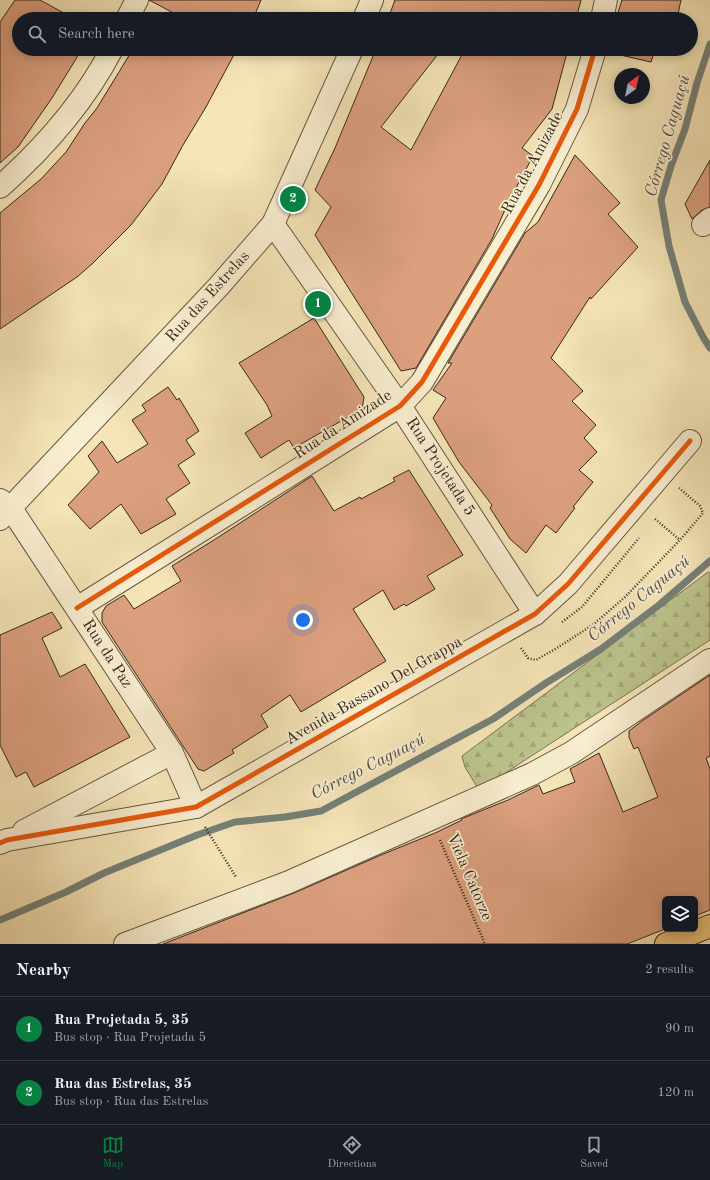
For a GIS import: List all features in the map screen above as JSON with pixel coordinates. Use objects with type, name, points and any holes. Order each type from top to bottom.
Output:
[{"type":"main road","points":[[666,944],[710,926]]},
{"type":"street","points":[[131,12],[137,0]]},
{"type":"street","points":[[367,12],[372,0]]},
{"type":"street","points":[[603,12],[606,0]]},
{"type":"street","points":[[0,187],[22,168],[55,133],[101,69],[108,56]]},
{"type":"street","name":"Rua das Estrelas","points":[[3,509],[219,286],[273,224],[349,56]]},
{"type":"street","name":"Rua da Amizade","points":[[77,608],[400,406],[422,382],[539,185],[577,109],[593,56]]},
{"type":"street","name":"Rua Projetada 5","points":[[273,224],[400,406],[534,614]]},
{"type":"street","name":"Avenida Bassano Del Grappa","points":[[3,842],[200,816],[534,614],[568,584],[690,440]]},
{"type":"street","name":"Rua da Paz","points":[[3,509],[77,608],[172,753],[200,816]]},
{"type":"street","points":[[126,944],[289,882],[532,774],[571,753],[710,660]]},
{"type":"street","points":[[3,842],[172,753]]},
{"type":"path","points":[[510,628],[523,652],[528,658],[536,660],[594,624],[624,598],[680,540],[703,513],[700,506],[662,473]]},
{"type":"path","points":[[655,519],[680,540]]},
{"type":"path","points":[[200,816],[238,881]]},
{"type":"green space","points":[[708,572],[710,573],[710,640],[479,790],[465,767],[462,756]]},
{"type":"building","points":[[15,0],[40,0],[62,12],[12,12],[12,56],[78,56],[52,98],[18,147],[0,163],[0,22]]},
{"type":"building","points":[[149,0],[261,0],[256,12],[172,12]]},
{"type":"building","points":[[395,0],[581,0],[578,12],[391,12]]},
{"type":"building","points":[[622,0],[681,0],[678,12],[618,12]]},
{"type":"building","points":[[129,56],[233,56],[162,184],[131,225],[77,277],[0,329],[0,213],[41,179],[66,152],[97,108]]},
{"type":"building","points":[[373,56],[437,56],[381,127],[411,150],[461,56],[566,56],[552,109],[522,148],[533,156],[508,203],[492,239],[416,368],[401,371],[315,235],[331,207],[315,190],[335,148]]},
{"type":"building","points":[[625,56],[653,56],[651,62]]},
{"type":"building","points":[[575,155],[620,203],[608,214],[638,247],[591,299],[590,297],[551,358],[583,391],[572,401],[596,425],[584,438],[597,452],[579,470],[593,482],[573,507],[575,508],[556,533],[546,525],[526,553],[510,539],[490,508],[492,505],[459,462],[433,418],[446,398],[433,390],[452,363],[448,363],[525,233],[538,222]]},
{"type":"building","points":[[710,160],[710,207],[702,210],[692,219],[685,204]]},
{"type":"building","points":[[314,318],[364,397],[362,409],[294,448],[289,440],[261,458],[245,433],[272,416],[267,405],[239,363]]},
{"type":"building","points":[[168,387],[177,400],[179,398],[199,431],[186,440],[195,454],[178,465],[190,483],[166,499],[176,514],[141,534],[121,504],[90,529],[68,505],[99,472],[88,456],[102,441],[117,463],[148,444],[132,420],[146,411],[142,405]]},
{"type":"building","points":[[409,470],[463,555],[427,576],[435,589],[406,606],[404,604],[394,610],[383,590],[353,609],[386,661],[301,712],[290,695],[261,715],[268,727],[232,750],[234,753],[204,771],[198,769],[102,622],[102,613],[106,606],[124,595],[134,609],[181,581],[172,566],[312,476],[334,511],[395,481],[393,478]]},
{"type":"building","points":[[52,612],[62,628],[42,638],[60,677],[85,664],[130,737],[34,787],[26,772],[16,777],[0,745],[0,635]]},
{"type":"building","points":[[710,675],[710,756],[706,758],[710,769],[710,910],[698,915],[698,896],[662,896],[662,930],[627,944],[163,944],[294,893],[435,833],[462,820],[461,819],[508,800],[539,785],[543,794],[575,782],[570,769],[599,753],[623,812],[658,797],[638,747],[634,749],[629,737],[629,731]]},
{"type":"waterway","name":"Córrego Caguaçú","points":[[710,44],[697,83],[685,129],[671,166],[661,200],[669,246],[685,302],[710,348]]},
{"type":"waterway","name":"Córrego Caguaçú","points":[[0,920],[66,892],[104,873],[197,835],[235,822],[285,817],[321,811],[493,719],[546,683],[601,649],[659,605],[710,561]]},
{"type":"cycle path","points":[[77,608],[400,406],[422,382],[539,185],[577,109],[593,56]]},
{"type":"cycle path","points":[[0,843],[7,840],[196,807],[535,614],[568,584],[690,441]]},
{"type":"place","name":"Rua das Estrelas, 35","points":[[293,199]]},
{"type":"place","name":"Rua Projetada 5, 35","points":[[318,304]]}]
